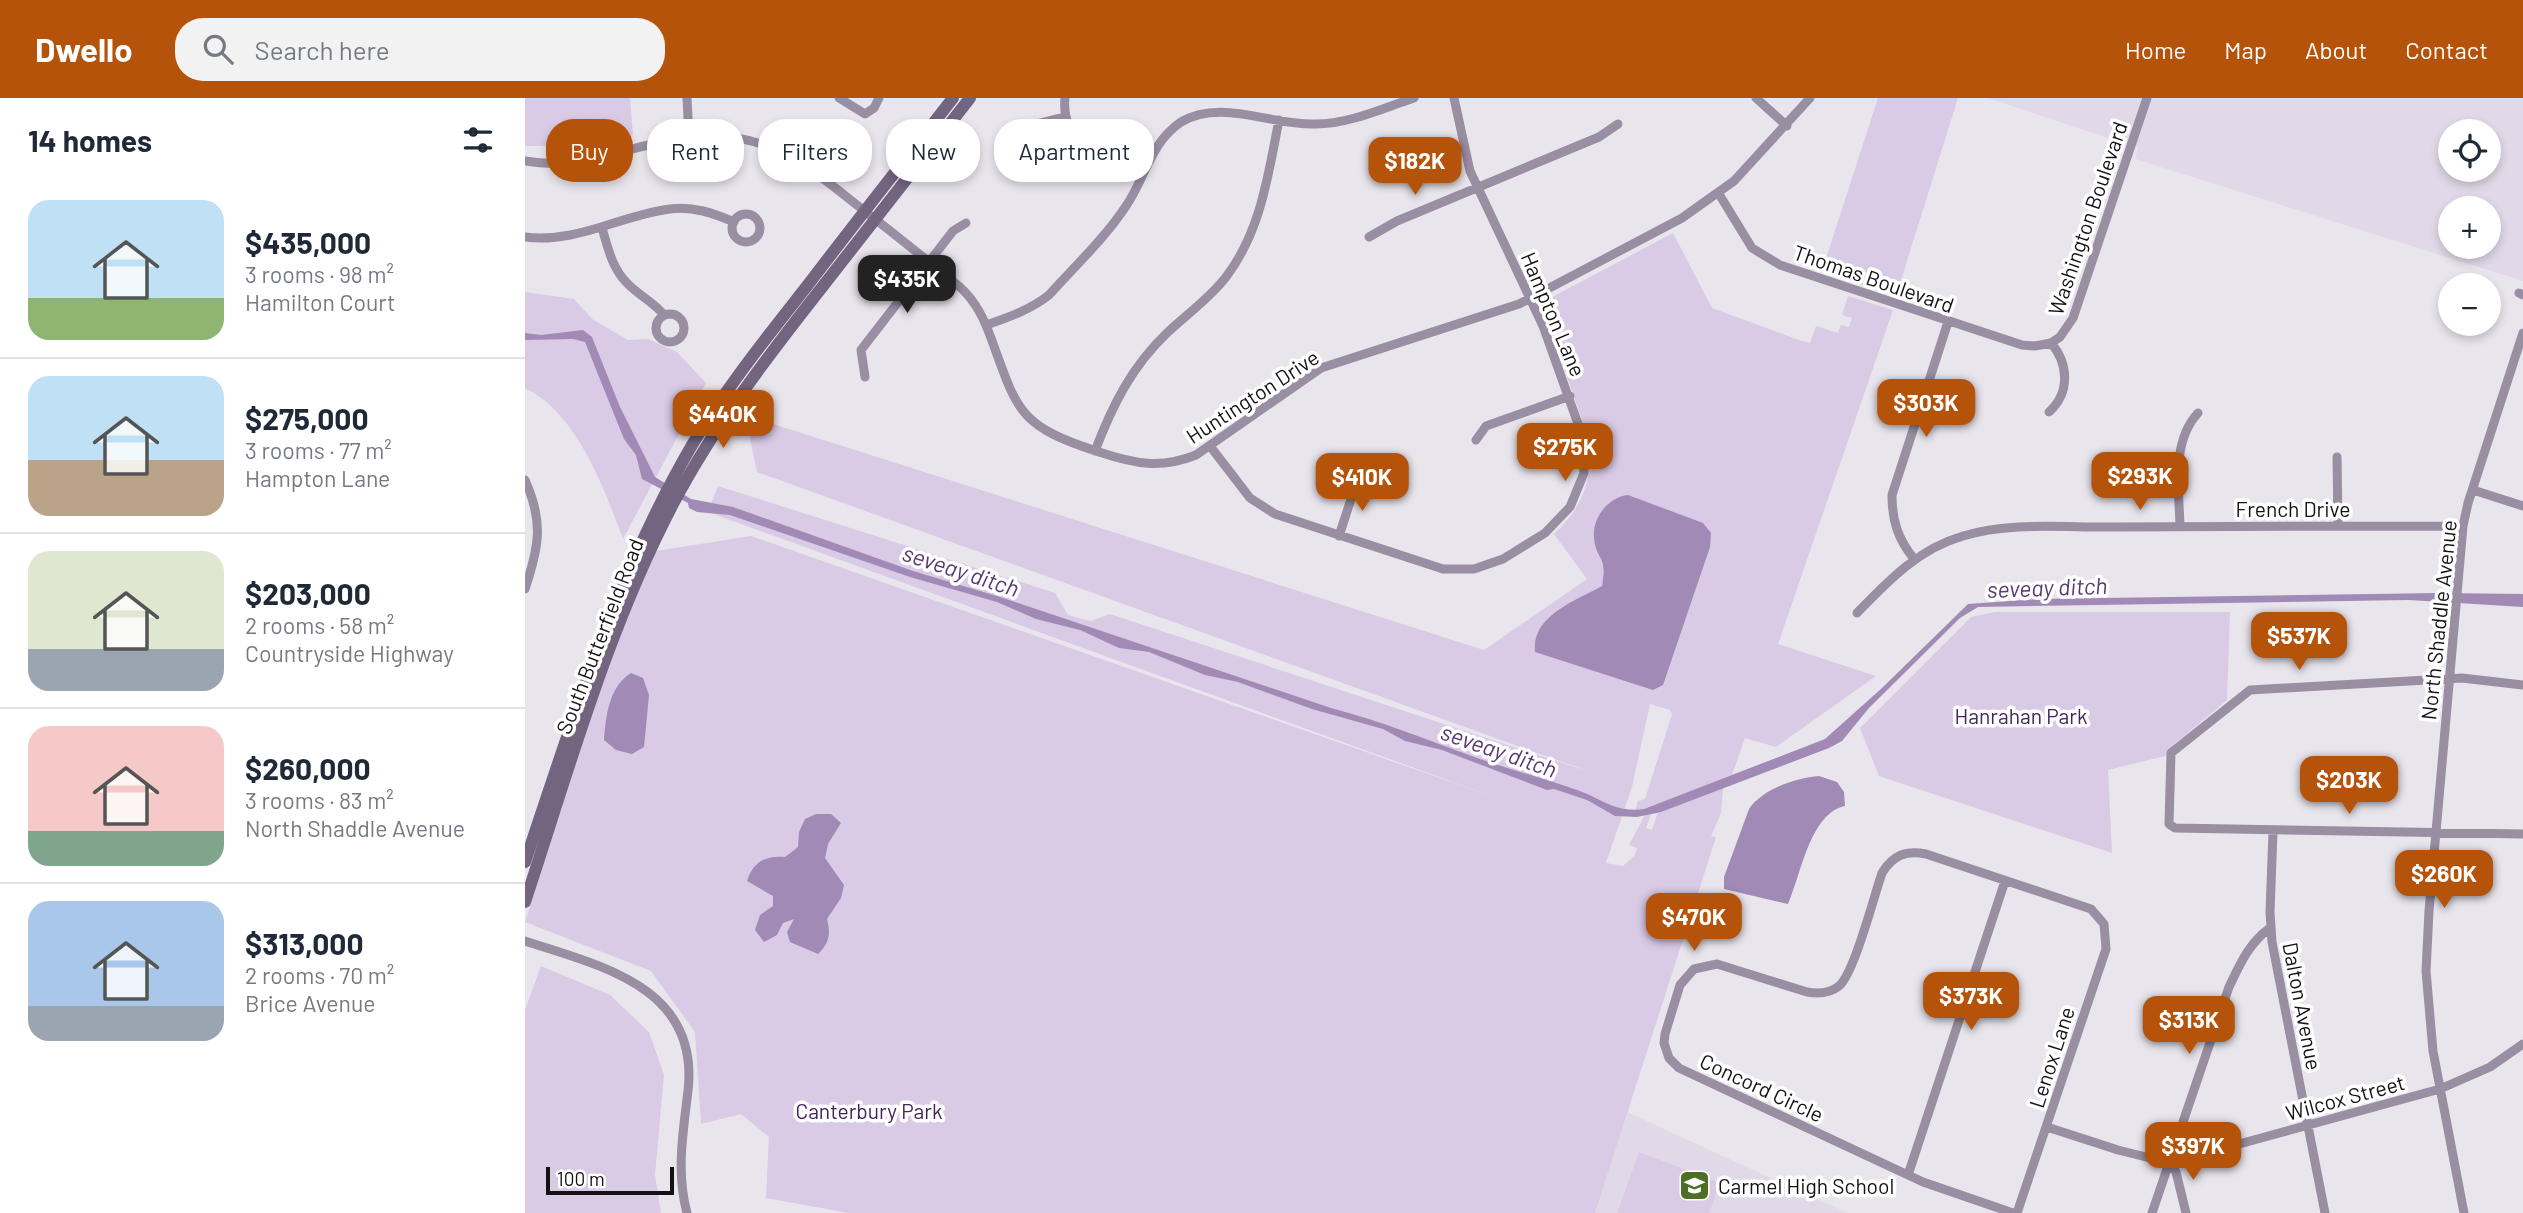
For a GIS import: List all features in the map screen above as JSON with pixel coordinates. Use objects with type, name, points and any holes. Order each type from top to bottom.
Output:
[{"type":"main road","name":"South Butterfield Road","points":[[870,215],[953,98]]},
{"type":"main road","name":"South Butterfield Road","points":[[525,862],[617,594],[724,396],[870,215],[970,98]]},
{"type":"main road","name":"South Butterfield Road","points":[[525,902],[598,683],[673,492]]},
{"type":"street","points":[[687,98],[688,119]]},
{"type":"street","points":[[839,98],[859,114],[865,114],[874,108],[879,98]]},
{"type":"street","points":[[1056,119],[1064,117],[1065,98]]},
{"type":"street","points":[[1154,150],[1167,133],[1199,113],[1224,110],[1302,124],[1327,124],[1414,98]]},
{"type":"street","name":"Hampton Lane","points":[[1210,446],[1238,485],[1259,505],[1275,514],[1443,569],[1474,569],[1503,559],[1556,524],[1577,495],[1584,473],[1584,443],[1570,396],[1531,298],[1477,188],[1465,155],[1454,98]]},
{"type":"street","points":[[1756,98],[1787,126]]},
{"type":"street","name":"Huntington Drive","points":[[744,140],[769,146],[797,160],[963,290],[974,302],[986,325],[1011,393],[1024,413],[1054,437],[1128,462],[1155,466],[1180,461],[1210,446],[1321,368],[1499,312],[1531,298],[1682,218],[1719,194],[1787,126],[1810,98]]},
{"type":"street","name":"Washington Boulevard","points":[[2051,343],[2060,337],[2073,318],[2147,98]]},
{"type":"street","points":[[1095,451],[1117,398],[1137,366],[1167,333],[1209,296],[1239,257],[1256,222],[1279,120]]},
{"type":"street","points":[[1369,237],[1397,221],[1598,137],[1618,124]]},
{"type":"street","name":"Huntington Drive","points":[[525,161],[561,164],[586,162],[647,147]]},
{"type":"street","points":[[986,325],[1036,306],[1049,295],[1119,217],[1138,182]]},
{"type":"street","name":"Thomas Boulevard","points":[[1719,194],[1743,238],[1770,260],[2022,345],[2051,343]]},
{"type":"street","points":[[525,237],[546,239],[602,228],[671,208],[707,211],[734,222]]},
{"type":"street","points":[[865,377],[861,350],[953,231],[966,223]]},
{"type":"street","points":[[602,228],[618,271],[628,284],[658,307],[664,315]]},
{"type":"street","points":[[1914,559],[1898,534],[1892,513],[1892,495],[1948,322]]},
{"type":"street","name":"North Shaddle Avenue","points":[[2464,1213],[2433,1051],[2426,971],[2463,526],[2523,333]]},
{"type":"street","points":[[2049,412],[2060,401],[2065,376],[2063,363],[2051,343]]},
{"type":"street","points":[[1476,440],[1486,426],[1570,396]]},
{"type":"street","points":[[2180,526],[2180,449],[2188,424],[2198,413]]},
{"type":"street","points":[[2337,457],[2337,526]]},
{"type":"street","points":[[1339,536],[1354,490],[1368,478]]},
{"type":"street","points":[[525,480],[537,514],[539,538],[525,589]]},
{"type":"street","points":[[2473,489],[2523,506]]},
{"type":"street","name":"French Drive","points":[[1857,613],[1890,578],[1914,559],[1946,541],[1984,531],[2180,526],[2463,526]]},
{"type":"street","points":[[2523,685],[2462,678],[2247,691],[2171,753],[2169,806],[2169,824],[2175,828],[2273,832],[2523,834]]},
{"type":"street","name":"Dalton Avenue","points":[[2273,832],[2270,928],[2325,1213]]},
{"type":"street","name":"Concord Circle","points":[[2015,1213],[1908,1175],[1679,1068],[1669,1058],[1664,1043],[1672,1010],[1685,976],[1694,969],[1710,964],[1729,967],[1807,992],[1822,993],[1836,988],[1848,974],[1882,873],[1888,864],[1904,853],[1926,854],[2084,905],[2096,913]]},
{"type":"street","points":[[1908,1175],[2005,881]]},
{"type":"street","name":"Lenox Lane","points":[[2015,1213],[2047,1127],[2106,949],[2106,931],[2096,913]]},
{"type":"street","points":[[2152,1213],[2229,987],[2244,956],[2270,928]]},
{"type":"street","points":[[525,941],[617,972],[653,996],[672,1021],[686,1055],[688,1090],[680,1152],[687,1213]]},
{"type":"street","name":"Wilcox Street","points":[[2047,1127],[2118,1150],[2170,1163],[2440,1089],[2490,1067],[2523,1044]]},
{"type":"street","points":[[2170,1163],[2176,1172],[2186,1213]]},
{"type":"shaded area","points":[[1988,98],[2523,98],[2523,281],[2453,259],[2501,259],[2501,196],[2438,196],[2438,254],[2135,159],[2138,148]]},
{"type":"shaded area","points":[[583,330],[592,337],[620,407],[655,477],[691,499],[733,507],[913,571],[1000,597],[1386,725],[1574,789],[1624,809],[1644,809],[1825,739],[1968,604],[2036,599],[2440,593],[2523,594],[2523,607],[2409,600],[1978,607],[1960,618],[1869,708],[1842,741],[1661,812],[1637,817],[1615,816],[1587,800],[1554,789],[1547,790],[1442,750],[1405,741],[1383,729],[1312,709],[1238,682],[1205,675],[1149,652],[1119,648],[1080,630],[1036,619],[997,602],[910,577],[730,515],[697,512],[689,508],[688,503],[642,479],[636,455],[624,439],[585,342],[573,339],[525,340],[525,333],[541,335]]},
{"type":"shaded area","points":[[1628,495],[1703,523],[1711,533],[1710,547],[1663,685],[1653,690],[1535,652],[1536,639],[1547,619],[1602,586],[1604,568],[1595,545],[1596,523],[1608,504]]},
{"type":"shaded area","points":[[631,673],[643,678],[649,695],[644,747],[632,754],[616,750],[604,740],[613,694]]},
{"type":"shaded area","points":[[1819,776],[1837,782],[1844,792],[1845,806],[1833,811],[1815,832],[1788,904],[1724,889],[1724,877],[1749,809],[1771,790],[1800,779]]},
{"type":"shaded area","points":[[816,814],[831,814],[841,823],[828,844],[825,858],[844,885],[841,898],[827,919],[827,942],[818,954],[790,942],[787,932],[794,919],[783,923],[777,935],[764,942],[755,930],[760,915],[773,906],[773,896],[747,881],[761,861],[772,857],[785,857],[798,847],[799,832],[805,819]]},
{"type":"shaded area","name":"Carmel High School","points":[[1627,1112],[1847,1213],[1595,1213]]},
{"type":"green space","points":[[525,98],[630,98],[632,119],[546,119],[546,146],[525,146]]},
{"type":"green space","points":[[1878,98],[1958,98],[1896,296],[1822,271]]},
{"type":"green space","name":"Canterbury Park","points":[[1673,233],[1712,308],[1799,340],[1810,343],[1816,326],[1838,333],[1841,325],[1849,327],[1852,318],[1842,315],[1848,296],[1893,310],[1778,644],[1876,676],[1776,747],[1745,738],[1732,775],[1644,809],[1635,810],[1638,801],[1645,799],[1672,714],[1670,710],[1650,704],[1632,787],[1606,863],[1623,866],[1635,855],[1637,848],[1629,845],[1645,815],[1651,814],[1646,828],[1652,830],[1658,812],[1723,788],[1721,813],[1711,836],[1716,837],[1595,1213],[849,1213],[766,1198],[769,1137],[741,1114],[701,1124],[695,1032],[651,971],[525,922],[643,553],[751,536],[1497,798],[708,512],[718,486],[1055,593],[1068,615],[1090,621],[1110,614],[1593,773],[757,472],[745,415],[1484,650],[1587,579],[1554,534],[1581,499],[1587,481],[1588,445],[1584,426],[1541,303]]},
{"type":"green space","points":[[525,292],[574,299],[592,319],[628,340],[648,339],[677,352],[706,383],[623,539],[597,475],[574,433],[560,415],[525,388]]},
{"type":"green space","name":"Hanrahan Park","points":[[1995,612],[2230,612],[2227,700],[2172,746],[2165,756],[2108,770],[2112,853],[1879,776],[1860,728],[1971,617]]},
{"type":"green space","points":[[541,966],[610,995],[649,1032],[664,1075],[655,1175],[661,1213],[525,1213],[525,1010]]},
{"type":"green space","points":[[1639,1152],[1720,1183],[1709,1213],[1617,1213]]},
{"type":"place","name":"Carmel High School","points":[[1695,1185]]},
{"type":"water label","name":"seveay ditch","points":[[961,570]]},
{"type":"water label","name":"seveay ditch","points":[[2047,587]]},
{"type":"water label","name":"seveay ditch","points":[[1499,750]]}]
